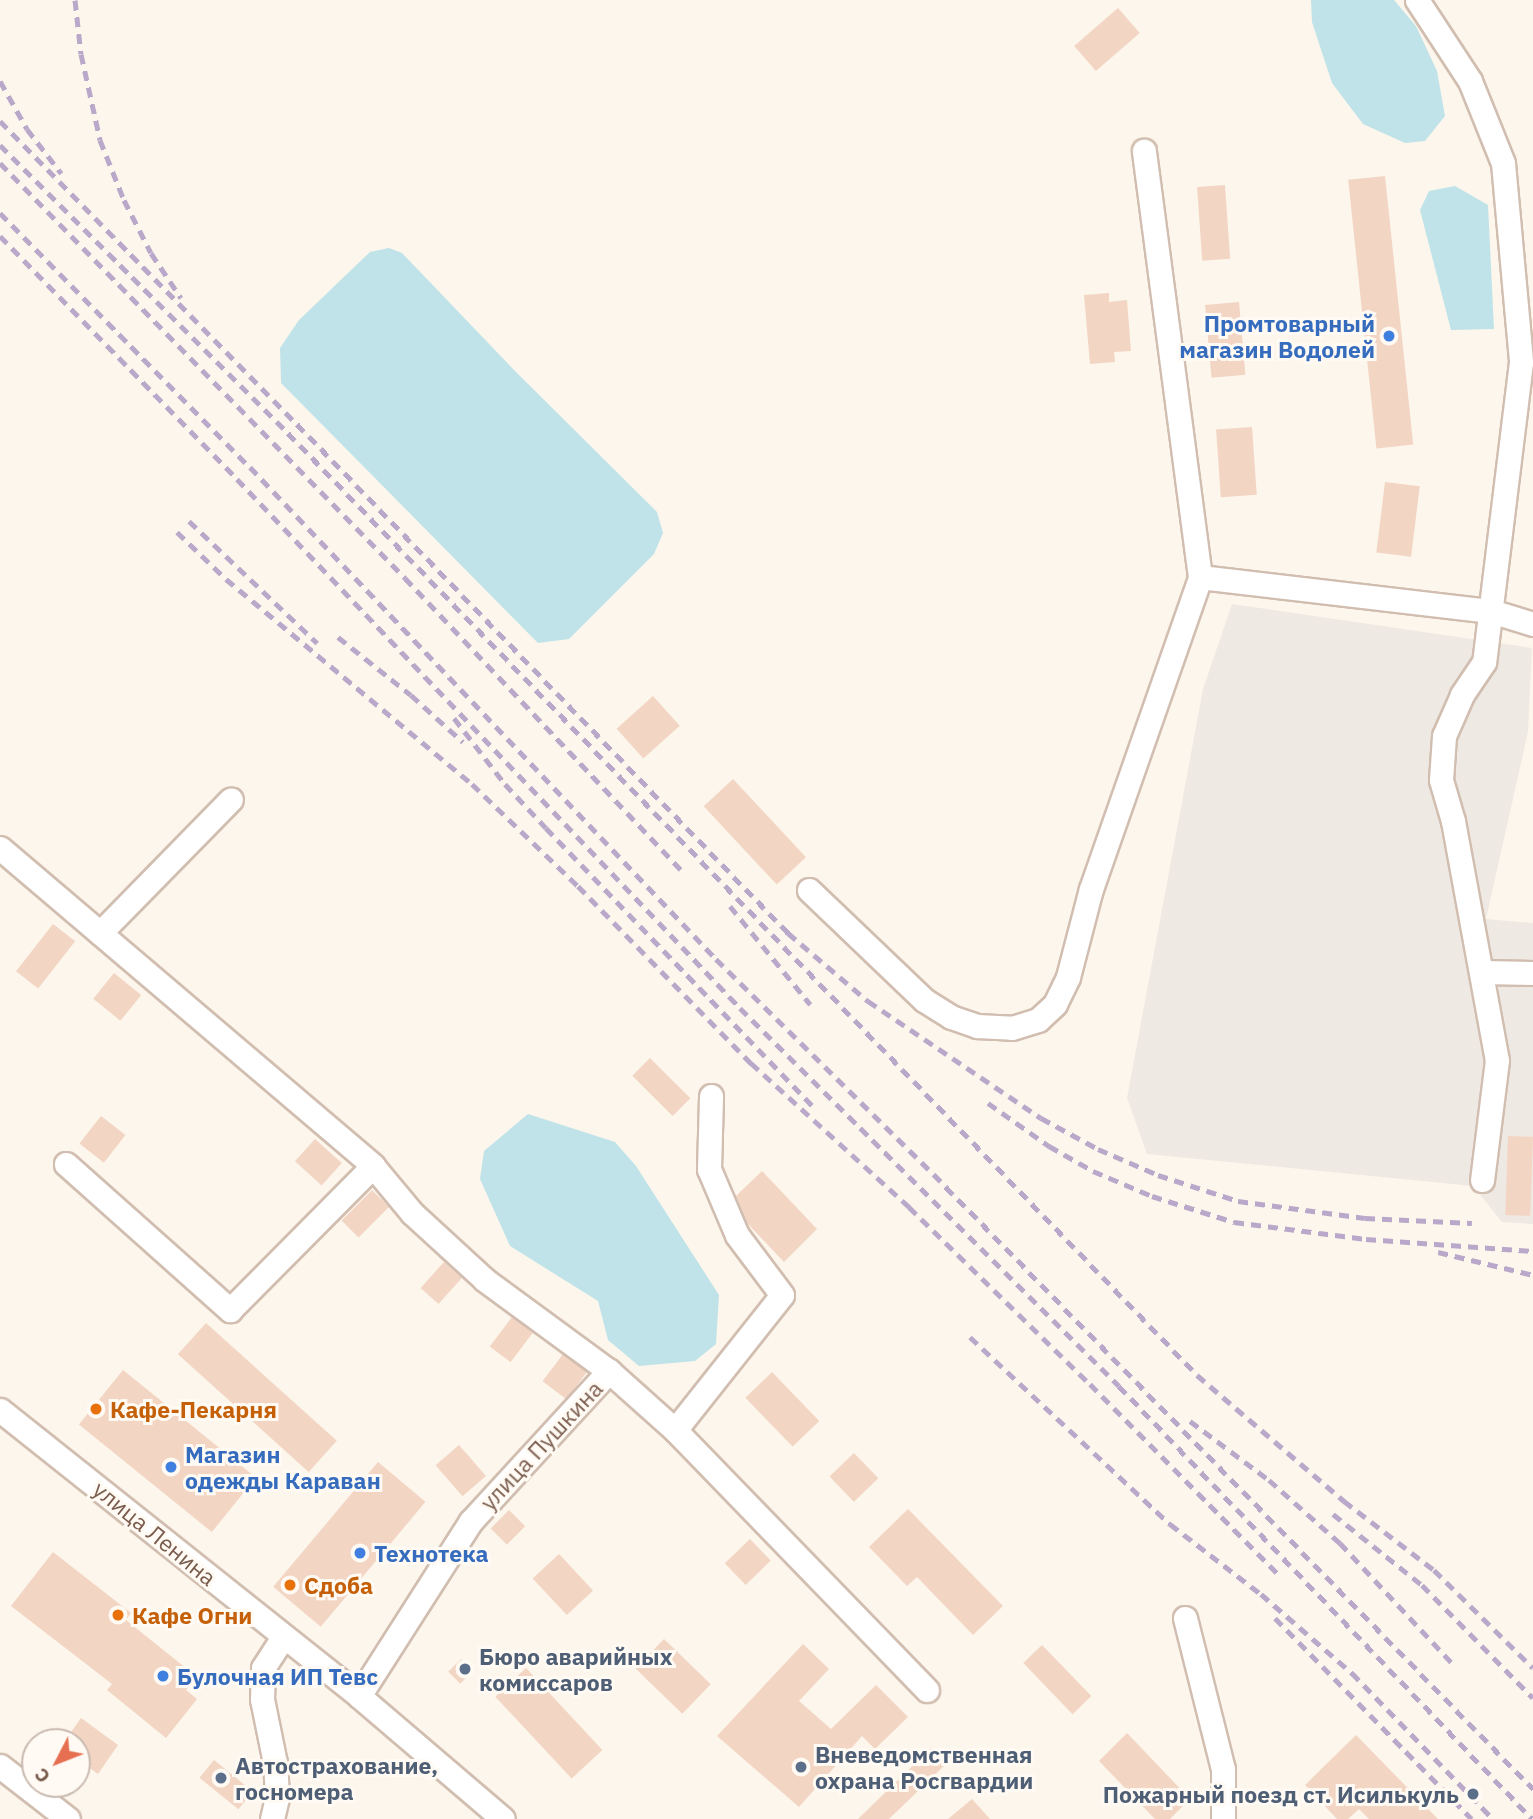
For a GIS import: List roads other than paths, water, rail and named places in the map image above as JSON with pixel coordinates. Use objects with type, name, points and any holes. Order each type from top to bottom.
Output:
[{"type":"street","points":[[1417,0],[1470,81],[1503,163],[1527,362],[1484,662],[1462,695],[1444,736],[1441,780],[1453,821],[1497,1060],[1482,1180]]},
{"type":"street","points":[[809,890],[924,1000],[951,1017],[977,1026],[1012,1028],[1038,1020],[1055,1004],[1068,976],[1091,889],[1200,577],[1144,150]]},
{"type":"street","points":[[1200,577],[1491,611],[1533,624]]},
{"type":"street","points":[[100,933],[231,799]]},
{"type":"street","points":[[0,848],[373,1166],[412,1213],[485,1280],[609,1371],[676,1430],[927,1690]]},
{"type":"street","points":[[1482,972],[1533,973]]},
{"type":"street","points":[[676,1430],[782,1295],[737,1235],[709,1168],[711,1096]]},
{"type":"street","points":[[66,1164],[230,1310],[373,1166]]},
{"type":"street","name":"улица Пушкина","points":[[359,1696],[471,1521],[609,1371]]},
{"type":"street","name":"улица Ленина","points":[[0,1410],[359,1696],[503,1819]]},
{"type":"street","points":[[1185,1618],[1223,1769],[1223,1819]]},
{"type":"street","points":[[272,1819],[277,1798],[275,1763],[262,1699],[263,1668],[284,1636]]},
{"type":"street","points":[[0,1766],[68,1819]]},
{"type":"water","points":[[1311,0],[1394,0],[1416,26],[1437,71],[1445,116],[1425,141],[1405,143],[1363,124],[1332,83],[1312,22]]},
{"type":"water","points":[[1455,186],[1488,205],[1494,329],[1451,330],[1420,210],[1429,191]]},
{"type":"water","points":[[389,248],[402,253],[516,372],[657,512],[663,533],[654,554],[569,639],[538,643],[281,383],[280,348],[299,320],[370,252]]},
{"type":"water","points":[[528,1114],[615,1142],[636,1166],[719,1295],[716,1344],[695,1361],[639,1366],[608,1340],[598,1301],[510,1246],[480,1179],[484,1151]]},
{"type":"railway","points":[[75,0],[81,54],[100,140],[124,200],[151,253],[181,298]]},
{"type":"railway","points":[[0,81],[27,129],[61,173]]},
{"type":"railway","points":[[0,121],[297,424],[788,933],[868,1001],[1041,1118],[1098,1149],[1158,1175],[1238,1201],[1365,1218],[1472,1223]]},
{"type":"railway","points":[[0,145],[288,433],[1197,1375],[1344,1501],[1434,1570],[1533,1668]]},
{"type":"railway","points":[[0,163],[405,578],[684,873]]},
{"type":"railway","points":[[0,213],[250,467],[716,959],[946,1187],[1533,1789]]},
{"type":"railway","points":[[0,236],[237,479],[740,1008],[1119,1386],[1532,1819]]},
{"type":"railway","points":[[189,521],[317,643]]},
{"type":"railway","points":[[177,532],[226,579],[472,784],[578,886],[751,1063],[909,1207],[1090,1384],[1279,1575]]},
{"type":"railway","points":[[338,637],[411,695],[463,742]]},
{"type":"railway","points":[[454,718],[505,784],[815,1109]]},
{"type":"railway","points":[[730,906],[810,1004]]},
{"type":"railway","points":[[988,1103],[1049,1146],[1093,1171],[1152,1196],[1234,1222],[1366,1239],[1533,1251]]},
{"type":"railway","points":[[1438,1252],[1533,1275]]},
{"type":"railway","points":[[970,1337],[1170,1524],[1261,1594],[1352,1673],[1493,1819]]},
{"type":"railway","points":[[1190,1421],[1269,1480],[1340,1543],[1453,1664]]},
{"type":"railway","points":[[1333,1514],[1422,1585],[1533,1698]]},
{"type":"railway","points":[[1275,1618],[1472,1819]]},
{"type":"place","name":"Промтоварный магазин Водолей","points":[[1389,336]]},
{"type":"place","name":"Кафе-Пекарня","points":[[96,1409]]},
{"type":"place","name":"Магазин одежды Караван","points":[[171,1467]]},
{"type":"place","name":"Технотека","points":[[360,1553]]},
{"type":"place","name":"Сдоба","points":[[290,1585]]},
{"type":"place","name":"Кафе Огни","points":[[118,1615]]},
{"type":"place","name":"Бюро аварийных комиссаров","points":[[465,1669]]},
{"type":"place","name":"Булочная ИП Тевс","points":[[163,1676]]},
{"type":"place","name":"Вневедомственная охрана Росгвардии","points":[[801,1767]]},
{"type":"place","name":"Автострахование, госномера","points":[[221,1778]]},
{"type":"place","name":"Пожарный поезд ст. Исилькуль","points":[[1473,1794]]}]
